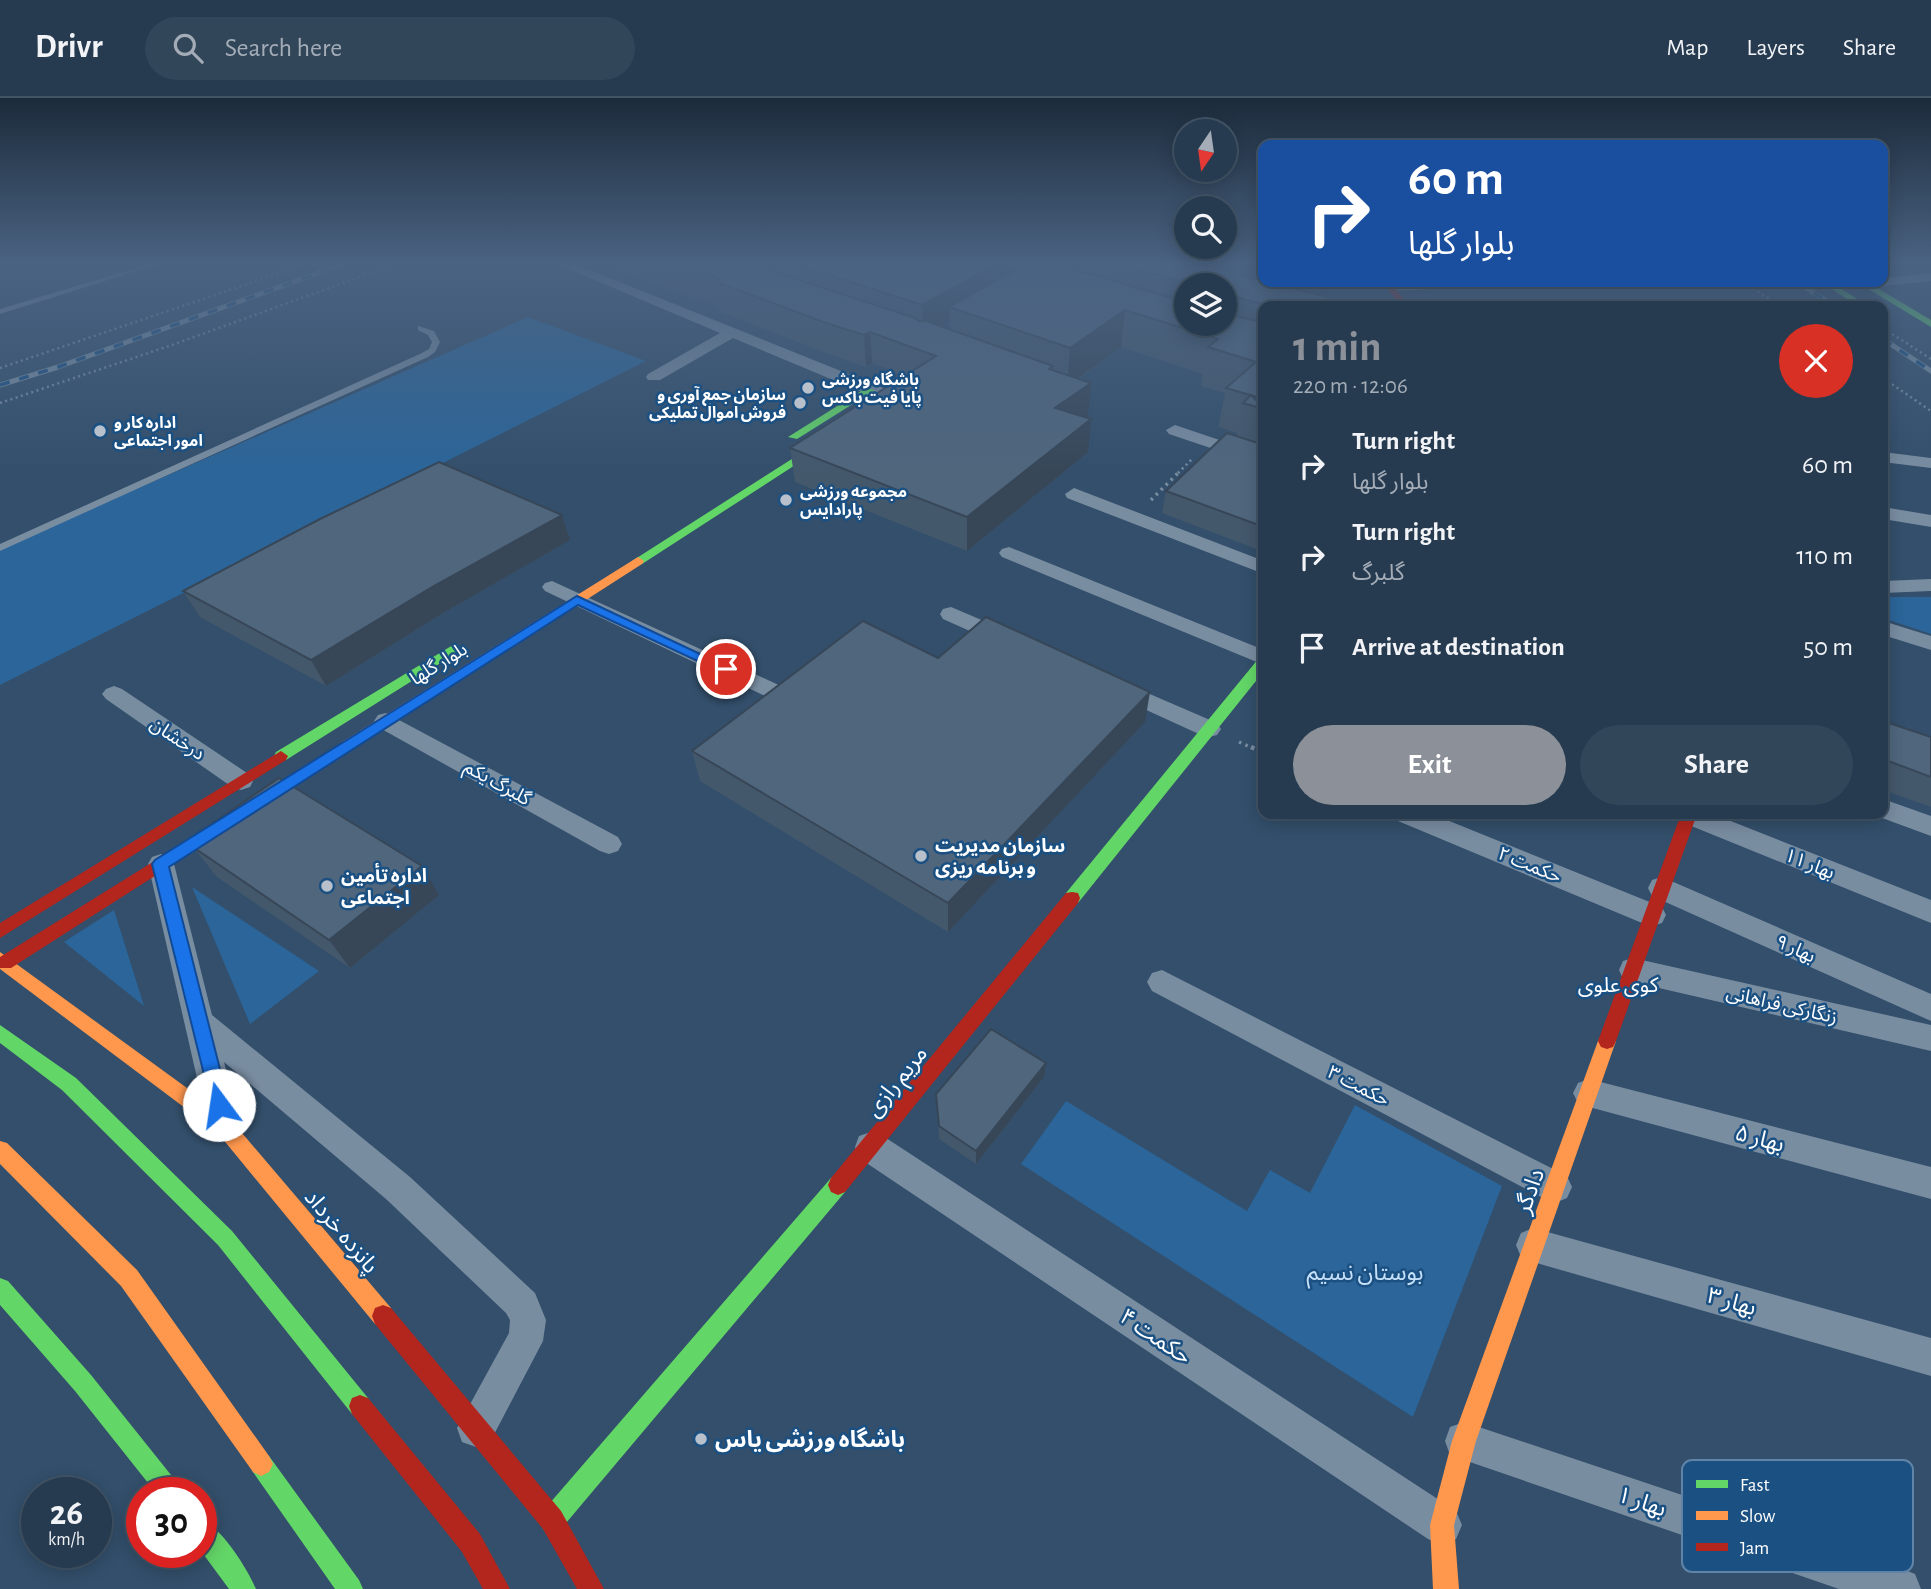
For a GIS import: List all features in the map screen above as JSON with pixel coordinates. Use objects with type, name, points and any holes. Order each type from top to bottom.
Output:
[{"type":"street","points":[[654,377],[731,334]]},
{"type":"street","points":[[733,334],[870,390],[888,403]]},
{"type":"street","points":[[776,448],[870,390]]},
{"type":"street","name":"بلوار گلها","points":[[3,961],[847,429]]},
{"type":"street","points":[[1175,430],[1258,459]]},
{"type":"street","points":[[1888,458],[1931,463]]},
{"type":"street","points":[[1074,494],[1258,566]]},
{"type":"street","points":[[1888,514],[1931,521]]},
{"type":"street","points":[[1009,553],[1258,657]]},
{"type":"street","points":[[1888,587],[1931,584]]},
{"type":"street","points":[[552,587],[775,692]]},
{"type":"street","points":[[951,614],[1025,647]]},
{"type":"street","points":[[1888,630],[1931,643]]},
{"type":"street","name":"بلوار گلها","points":[[0,931],[471,638]]},
{"type":"street","name":"مریم رازی","points":[[552,1520],[583,1488],[871,1147],[1258,667]]},
{"type":"street","points":[[1098,680],[1209,729]]},
{"type":"street","name":"درخشان","points":[[114,694],[241,781]]},
{"type":"street","name":"گلبرگ یکم","points":[[386,721],[609,844]]},
{"type":"street","points":[[1888,810],[1931,826]]},
{"type":"street","name":"حکمت ۲","points":[[1419,819],[1653,915]]},
{"type":"street","name":"دادگر","points":[[1446,1589],[1442,1525],[1464,1441],[1687,819]]},
{"type":"street","name":"بهار ۱۱","points":[[1701,819],[1931,912]]},
{"type":"street","points":[[160,864],[224,1126]]},
{"type":"street","name":"بهار ۹","points":[[1662,888],[1931,1008]]},
{"type":"street","name":"پانزده خرداد","points":[[3,961],[224,1126],[552,1520],[591,1589]]},
{"type":"street","name":"زنگارکی فراهانی","points":[[1633,970],[1931,1038]]},
{"type":"street","name":"حکمت ۳","points":[[1162,982],[1555,1187]]},
{"type":"street","points":[[200,1023],[398,1188],[519,1300],[528,1314],[530,1327],[525,1342],[476,1428]]},
{"type":"street","points":[[0,1033],[69,1084],[225,1238],[471,1543],[497,1589]]},
{"type":"street","name":"بهار ۵","points":[[1588,1093],[1931,1183]]},
{"type":"street","name":"حکمت ۴","points":[[871,1147],[1442,1525]]},
{"type":"street","points":[[0,1150],[129,1278],[350,1589]]},
{"type":"street","name":"بهار ۳","points":[[1533,1245],[1931,1357]]},
{"type":"street","points":[[0,1289],[83,1383],[158,1477]]},
{"type":"street","name":"بهار ۱","points":[[1464,1441],[1682,1515]]},
{"type":"street","points":[[217,1551],[243,1589]]},
{"type":"street","name":"بهار ۱","points":[[1850,1572],[1900,1589]]},
{"type":"lane","points":[[0,548],[425,355],[432,350],[436,342],[430,334]]},
{"type":"path","points":[[0,368],[101,334]]},
{"type":"path","points":[[0,403],[203,334]]},
{"type":"path","points":[[1892,334],[1931,359]]},
{"type":"path","points":[[1888,381],[1931,411]]},
{"type":"path","points":[[1133,518],[1210,442]]},
{"type":"green space","points":[[490,334],[572,334],[646,361],[0,685],[0,549]]},
{"type":"green space","points":[[1888,597],[1931,597],[1931,634],[1888,620]]},
{"type":"green space","points":[[192,887],[319,971],[250,1024]]},
{"type":"green space","points":[[114,910],[144,1006],[64,942]]},
{"type":"green space","name":"بوستان نسیم","points":[[1066,1101],[1247,1211],[1270,1170],[1310,1193],[1355,1105],[1502,1186],[1413,1417],[1021,1164]]},
{"type":"building","points":[[874,334],[962,334],[1053,366],[1049,369],[1091,383],[1055,408],[1091,419],[967,517],[790,448],[936,356]]},
{"type":"building","points":[[1027,334],[1091,334],[1070,348]]},
{"type":"building","points":[[1258,334],[1258,397],[1226,388],[1256,362],[1208,347],[1218,339],[1208,336]]},
{"type":"building","points":[[1251,395],[1258,402],[1258,407],[1243,403]]},
{"type":"building","points":[[1227,433],[1258,443],[1258,525],[1166,491]]},
{"type":"building","points":[[439,462],[562,515],[432,587],[311,660],[183,591],[320,519]]},
{"type":"building","name":"سازمان مدیریت و برنامه ریزی","points":[[986,617],[1150,692],[948,903],[692,751],[863,621],[938,658]]},
{"type":"building","points":[[1888,723],[1931,737],[1931,777],[1888,761]]},
{"type":"building","name":"اداره تأمین اجتماعی","points":[[279,778],[422,866],[329,940],[193,847],[197,834]]},
{"type":"building","points":[[991,1029],[1046,1063],[976,1151],[939,1126],[936,1094]]},
{"type":"railway","points":[[0,385],[150,334]]},
{"type":"railway","points":[[1888,342],[1931,371]]},
{"type":"traffic: fast","points":[[793,437],[870,390]]},
{"type":"traffic: fast","points":[[638,561],[835,436]]},
{"type":"traffic: fast","points":[[281,756],[453,649]]},
{"type":"traffic: fast","points":[[1072,898],[1258,668]]},
{"type":"traffic: fast","points":[[0,1033],[69,1084],[225,1238],[360,1406]]},
{"type":"traffic: fast","points":[[552,1520],[838,1185]]},
{"type":"traffic: fast","points":[[0,1289],[83,1383],[158,1477]]},
{"type":"traffic: fast","points":[[261,1464],[350,1589]]},
{"type":"traffic: fast","points":[[217,1551],[243,1589]]},
{"type":"traffic: slow","points":[[347,746],[638,561]]},
{"type":"traffic: slow","points":[[0,959],[224,1126],[383,1316]]},
{"type":"traffic: slow","points":[[1446,1589],[1442,1525],[1464,1441],[1607,1041]]},
{"type":"traffic: slow","points":[[0,1150],[129,1278],[261,1464]]},
{"type":"traffic: jam","points":[[5,963],[347,746]]},
{"type":"traffic: jam","points":[[0,931],[281,756]]},
{"type":"traffic: jam","points":[[1607,1041],[1687,819]]},
{"type":"traffic: jam","points":[[838,1185],[1072,898]]},
{"type":"traffic: jam","points":[[383,1316],[552,1520],[591,1589]]},
{"type":"traffic: jam","points":[[360,1406],[471,1543],[497,1589]]},
{"type":"place","name":"باشگاه ورزشی پایا فیت باکس","points":[[808,388]]},
{"type":"place","name":"سازمان جمع آوری و فروش اموال تملیکی","points":[[800,403]]},
{"type":"place","name":"اداره کار و امور اجتماعی","points":[[100,431]]},
{"type":"place","name":"مجموعه ورزشی پارادایس","points":[[786,500]]},
{"type":"place","name":"سازمان مدیریت و برنامه ریزی","points":[[921,856]]},
{"type":"place","name":"اداره تأمین اجتماعی","points":[[327,886]]},
{"type":"place","name":"باشگاه ورزشی یاس","points":[[701,1439]]},
{"type":"district","name":"کوی علوی","points":[[1618,985]]},
{"type":"route","points":[[219,1105],[160,864],[577,600],[726,669]]}]
